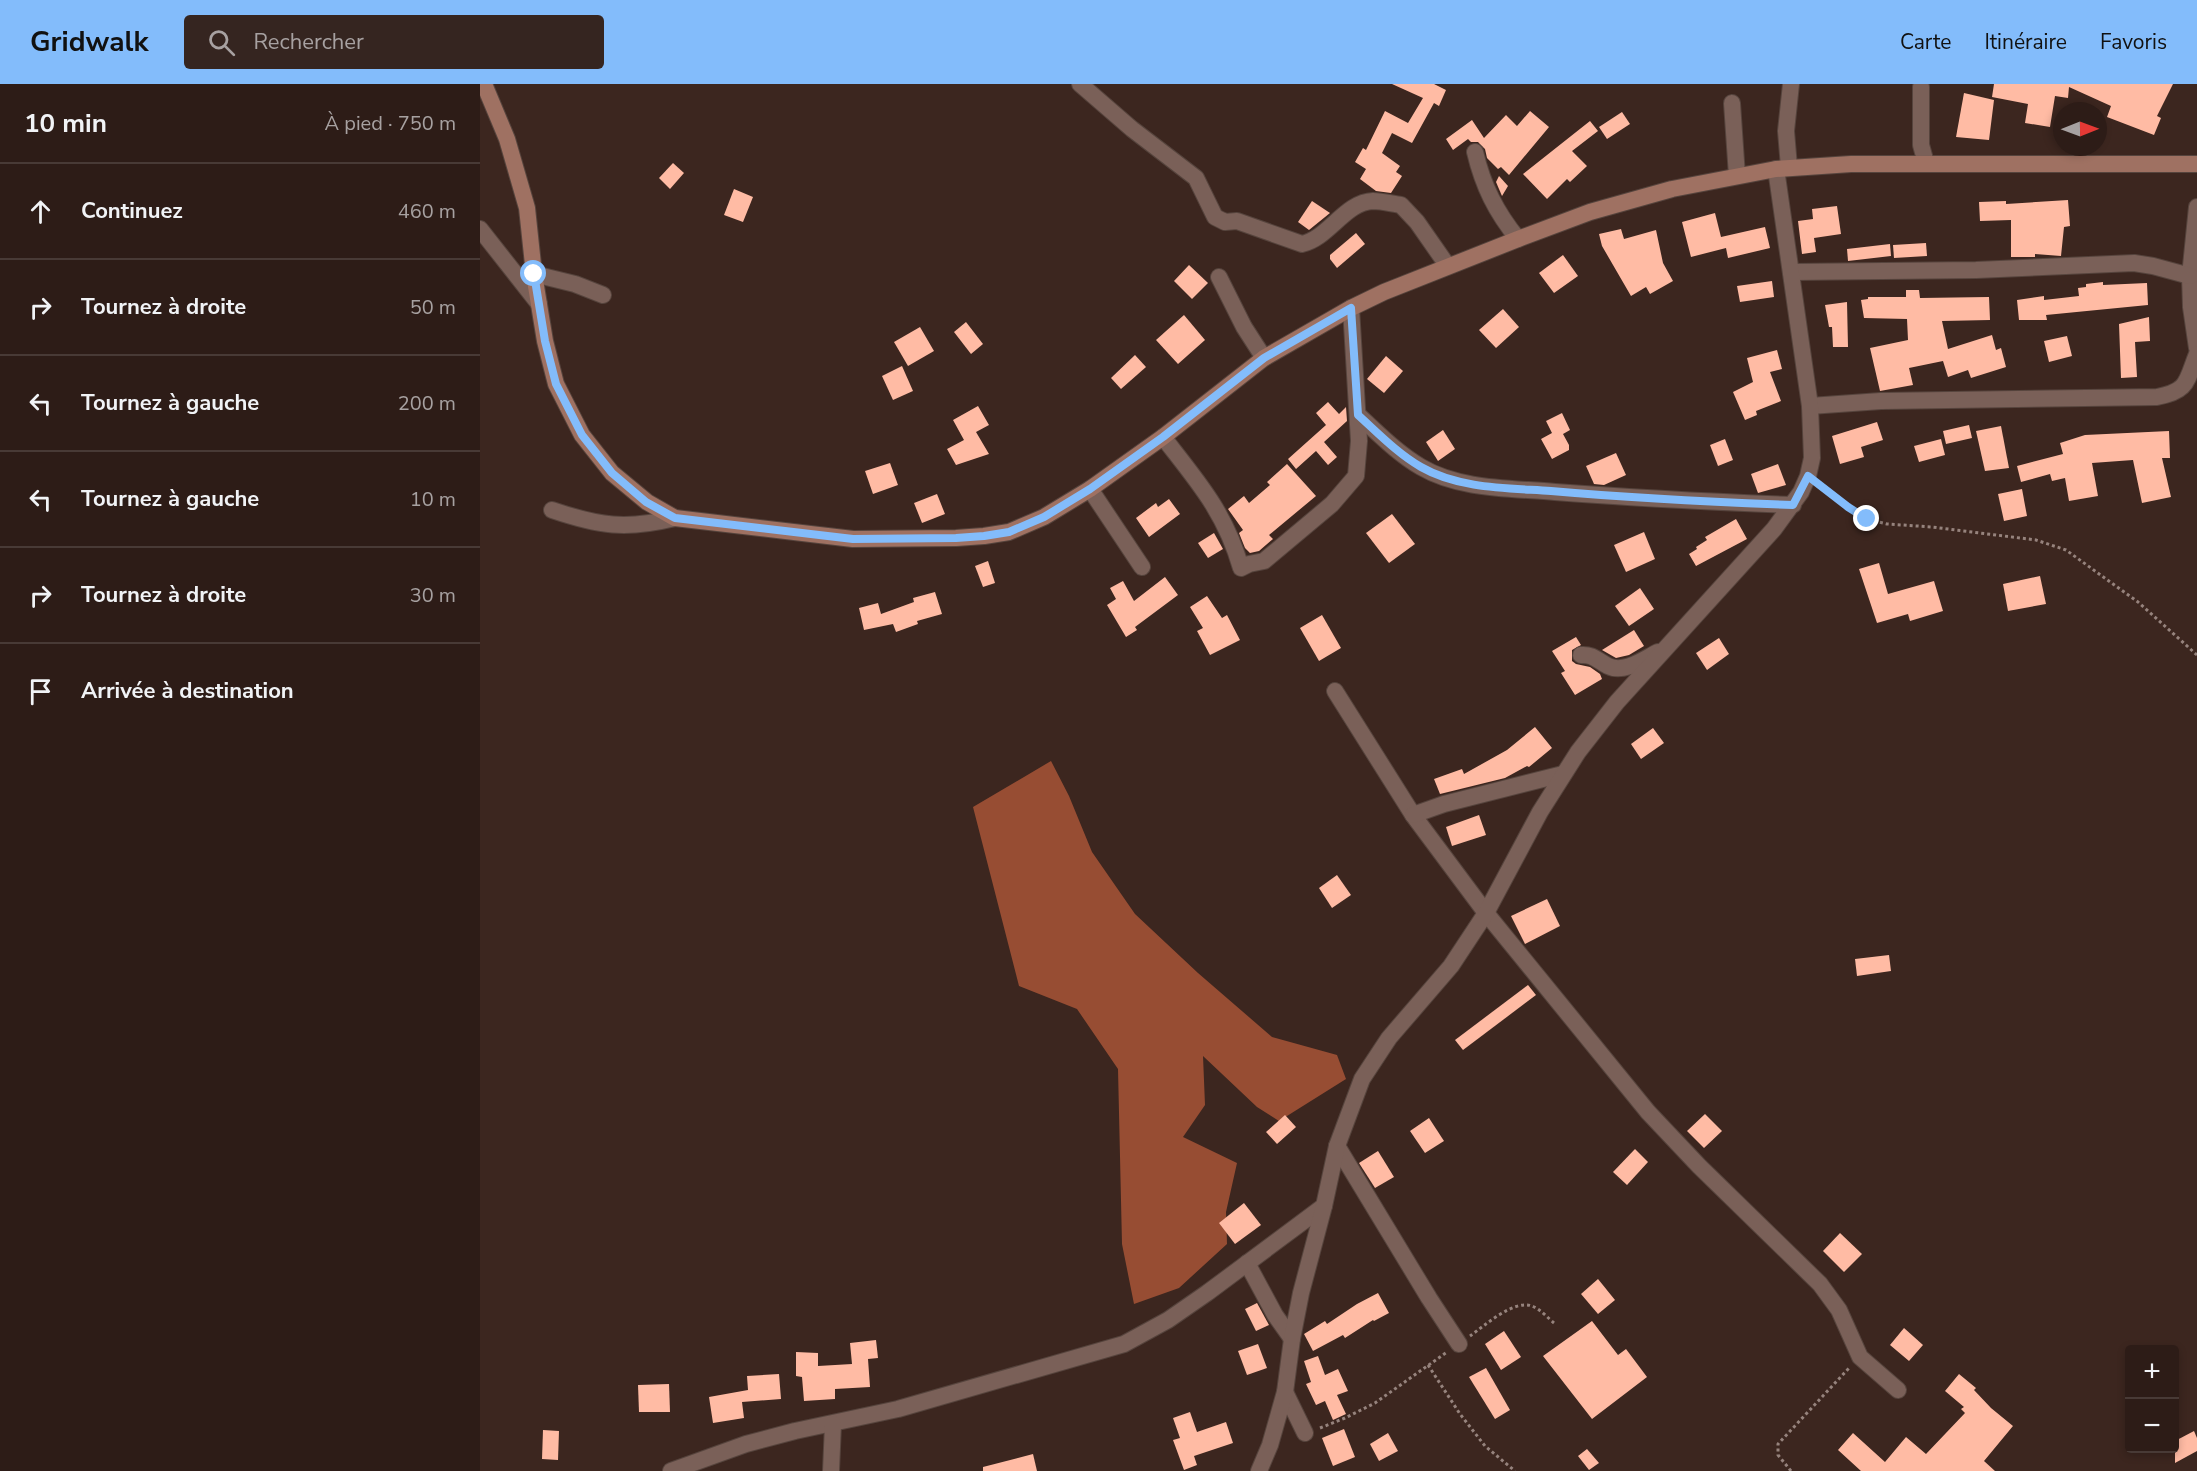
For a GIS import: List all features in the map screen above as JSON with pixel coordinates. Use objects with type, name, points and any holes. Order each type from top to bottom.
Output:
[{"type":"main road","points":[[484,84],[507,139],[527,208],[534,274],[545,341],[556,384],[582,435],[612,473],[646,502],[675,518],[853,539],[956,538],[1009,532],[1044,517],[1090,489],[1163,437],[1264,358],[1351,308],[1447,265],[1590,212],[1672,189],[1783,168],[1851,164],[2197,164]]},
{"type":"street","points":[[1080,84],[1132,129],[1196,178],[1215,217],[1225,222],[1237,221],[1302,244],[1312,242],[1357,206],[1372,201],[1401,205],[1417,222],[1447,265]]},
{"type":"street","points":[[1259,1471],[1270,1444],[1285,1392],[1301,1293],[1337,1146],[1362,1079],[1389,1038],[1451,966],[1486,913],[1563,774],[1617,702],[1793,505],[1808,476],[1812,458],[1810,406],[1791,272],[1783,168],[1791,84]]},
{"type":"street","points":[[1922,87],[1922,145],[1926,163]]},
{"type":"street","points":[[1732,103],[1737,176]]},
{"type":"street","points":[[1475,152],[1481,178],[1491,201],[1518,239]]},
{"type":"street","points":[[2197,207],[2190,276],[2191,307],[2197,348]]},
{"type":"street","points":[[480,229],[539,304]]},
{"type":"street","points":[[1791,272],[1976,270],[2134,263],[2190,276]]},
{"type":"street","points":[[534,274],[575,284],[603,296]]},
{"type":"street","points":[[1219,277],[1244,327],[1264,358]]},
{"type":"street","points":[[1163,437],[1210,497],[1226,526],[1241,568],[1264,561],[1306,527],[1352,483],[1356,476],[1359,457],[1358,415],[1351,308]]},
{"type":"street","points":[[1810,406],[1881,401],[2157,397],[2171,394],[2184,387],[2197,354]]},
{"type":"street","points":[[1358,415],[1390,445],[1422,468],[1450,479],[1485,486],[1587,494],[1793,505]]},
{"type":"street","points":[[1090,489],[1142,567]]},
{"type":"street","points":[[552,510],[607,526],[651,524],[675,518]]},
{"type":"street","points":[[1581,655],[1592,655],[1610,667],[1618,668],[1626,667],[1665,649]]},
{"type":"street","points":[[1335,691],[1413,815],[1486,913],[1648,1112],[1699,1166],[1820,1284],[1839,1310],[1860,1357],[1898,1390]]},
{"type":"street","points":[[1413,815],[1444,804],[1563,774]]},
{"type":"street","points":[[1337,1146],[1459,1344]]},
{"type":"street","points":[[670,1471],[746,1444],[866,1417],[1124,1344],[1168,1320],[1290,1234],[1324,1206]]},
{"type":"street","points":[[1247,1263],[1275,1315],[1292,1339]]},
{"type":"street","points":[[1285,1392],[1305,1433]]},
{"type":"street","points":[[831,1471],[832,1424]]},
{"type":"path","points":[[1808,476],[1867,519],[1887,524],[1932,527],[2036,540],[2066,550],[2138,602],[2197,655]]},
{"type":"path","points":[[1305,1433],[1345,1418],[1375,1403],[1508,1309],[1524,1304],[1533,1306],[1554,1323]]},
{"type":"path","points":[[1791,1471],[1778,1455],[1778,1444],[1860,1357]]},
{"type":"path","points":[[1428,1365],[1460,1414],[1485,1446],[1515,1471]]},
{"type":"shaded area","points":[[1051,761],[1069,796],[1092,852],[1135,914],[1198,973],[1272,1037],[1337,1055],[1346,1079],[1279,1121],[1257,1107],[1203,1056],[1205,1105],[1183,1137],[1237,1163],[1226,1212],[1227,1244],[1179,1288],[1134,1304],[1122,1244],[1118,1069],[1077,1009],[1019,986],[973,807]]},
{"type":"building","points":[[1392,84],[1434,84],[1446,90],[1439,106],[1434,103],[1412,143],[1392,133],[1382,153],[1400,166],[1396,172],[1402,176],[1391,193],[1376,191],[1360,179],[1366,169],[1355,162],[1363,148],[1366,150],[1385,111],[1408,123],[1423,98]]},
{"type":"building","points":[[1994,84],[2173,84],[2157,116],[2161,118],[2154,135],[2107,117],[2111,106],[2107,102],[2069,87],[2068,98],[2055,96],[2050,127],[2025,123],[2028,104],[1992,97]]},
{"type":"building","points":[[1964,93],[1994,100],[1989,140],[1956,137]]},
{"type":"building","points":[[1530,111],[1549,127],[1509,175],[1501,167],[1498,169],[1487,158],[1485,149],[1478,142],[1471,142],[1468,139],[1453,150],[1446,139],[1472,120],[1484,138],[1506,115],[1517,126]]},
{"type":"building","points":[[1622,112],[1630,124],[1607,139],[1599,127]]},
{"type":"building","points":[[1590,121],[1598,131],[1572,151],[1587,166],[1570,182],[1567,179],[1547,199],[1523,174]]},
{"type":"building","points":[[673,163],[684,173],[670,189],[659,178]]},
{"type":"building","points":[[1499,176],[1508,186],[1502,196],[1496,182]]},
{"type":"building","points":[[734,189],[753,197],[743,222],[724,215]]},
{"type":"building","points":[[2068,200],[2070,226],[2064,227],[2061,256],[2035,254],[2035,257],[2011,257],[2011,220],[1980,221],[1979,202],[2006,201],[2006,204]]},
{"type":"building","points":[[1312,201],[1330,213],[1309,230],[1298,222]]},
{"type":"building","points":[[1837,206],[1841,234],[1814,238],[1816,252],[1802,254],[1798,221],[1813,219],[1812,209]]},
{"type":"building","points":[[1715,213],[1721,237],[1765,227],[1770,248],[1728,258],[1726,248],[1691,257],[1682,222]]},
{"type":"building","points":[[1621,229],[1624,239],[1656,230],[1663,263],[1673,281],[1650,294],[1646,287],[1631,296],[1602,246],[1599,234]]},
{"type":"building","points":[[1356,233],[1365,244],[1337,268],[1330,259],[1330,255]]},
{"type":"building","points":[[1926,243],[1927,256],[1894,258],[1893,245]]},
{"type":"building","points":[[1890,244],[1891,256],[1848,261],[1847,249]]},
{"type":"building","points":[[1563,255],[1578,276],[1554,293],[1539,273]]},
{"type":"building","points":[[1189,265],[1208,283],[1192,299],[1174,281]]},
{"type":"building","points":[[1772,281],[1774,297],[1740,302],[1737,286]]},
{"type":"building","points":[[2103,282],[2103,285],[2147,283],[2148,305],[2046,315],[2047,320],[2019,320],[2017,300],[2044,296],[2044,300],[2079,296],[2078,288],[2086,287],[2086,284]]},
{"type":"building","points":[[1906,290],[1919,290],[1920,298],[1989,297],[1990,320],[1942,321],[1948,349],[1992,335],[1996,350],[2001,348],[2006,367],[1971,378],[1968,370],[1948,377],[1943,361],[1909,368],[1913,385],[1880,391],[1870,348],[1908,340],[1907,319],[1864,318],[1861,300],[1868,299],[1868,297],[1906,297]]},
{"type":"building","points":[[1847,302],[1848,347],[1833,347],[1832,327],[1829,327],[1825,305]]},
{"type":"building","points":[[1503,309],[1519,327],[1496,348],[1479,330]]},
{"type":"building","points":[[1184,315],[1205,340],[1178,364],[1156,340]]},
{"type":"building","points":[[2149,317],[2150,341],[2135,342],[2137,377],[2121,378],[2119,324]]},
{"type":"building","points":[[966,322],[983,344],[971,354],[954,332]]},
{"type":"building","points":[[920,327],[934,351],[908,366],[894,342]]},
{"type":"building","points":[[2067,336],[2072,356],[2049,362],[2044,341]]},
{"type":"building","points":[[1777,350],[1782,369],[1770,372],[1781,401],[1756,411],[1757,415],[1745,420],[1733,392],[1753,382],[1747,358]]},
{"type":"building","points":[[1135,355],[1146,367],[1121,389],[1111,378]]},
{"type":"building","points":[[1386,356],[1403,371],[1384,393],[1367,379]]},
{"type":"building","points":[[902,366],[913,391],[893,400],[882,376]]},
{"type":"building","points":[[1328,402],[1339,414],[1346,407],[1347,421],[1324,442],[1337,457],[1328,465],[1316,451],[1296,469],[1288,459],[1326,425],[1316,413]]},
{"type":"building","points":[[978,406],[989,425],[976,432],[989,454],[956,465],[947,449],[964,440],[953,420]]},
{"type":"building","points":[[1562,413],[1570,430],[1563,434],[1569,450],[1552,459],[1541,439],[1552,433],[1546,421]]},
{"type":"building","points":[[1877,422],[1883,440],[1861,447],[1864,457],[1840,464],[1832,436]]},
{"type":"building","points":[[1969,425],[1972,438],[1946,444],[1943,431]]},
{"type":"building","points":[[2001,426],[2009,468],[1985,471],[1976,431]]},
{"type":"building","points":[[1443,430],[1455,449],[1438,461],[1426,442]]},
{"type":"building","points":[[2169,431],[2170,458],[2162,458],[2171,497],[2142,503],[2133,460],[2092,463],[2098,496],[2069,501],[2065,478],[2052,481],[2050,474],[2021,482],[2017,466],[2063,454],[2060,443],[2085,435]]},
{"type":"building","points":[[1725,439],[1733,460],[1718,466],[1710,445]]},
{"type":"building","points":[[1941,439],[1945,455],[1919,462],[1914,446]]},
{"type":"building","points":[[1616,453],[1626,475],[1604,485],[1594,484],[1586,466]]},
{"type":"building","points":[[890,463],[898,485],[873,494],[865,471]]},
{"type":"building","points":[[1287,464],[1316,496],[1269,535],[1273,539],[1259,551],[1250,553],[1245,548],[1239,533],[1243,530],[1228,509],[1244,496],[1249,503],[1270,485],[1267,482]]},
{"type":"building","points":[[1778,464],[1786,485],[1758,493],[1751,474]]},
{"type":"building","points":[[2022,489],[2027,516],[2004,521],[1998,494]]},
{"type":"building","points":[[937,494],[945,514],[922,523],[914,503]]},
{"type":"building","points":[[1169,499],[1180,514],[1149,537],[1136,518],[1156,503],[1158,507]]},
{"type":"building","points":[[1392,514],[1415,544],[1389,563],[1366,533]]},
{"type":"building","points":[[1736,519],[1747,539],[1696,566],[1689,554],[1707,540],[1705,537]]},
{"type":"building","points":[[1644,532],[1655,559],[1626,572],[1614,545]]},
{"type":"building","points":[[1214,533],[1223,549],[1208,558],[1198,543]]},
{"type":"building","points":[[988,561],[995,583],[983,587],[975,566]]},
{"type":"building","points":[[1879,563],[1888,594],[1934,581],[1943,611],[1910,621],[1908,614],[1877,623],[1859,569]]},
{"type":"building","points":[[2040,576],[2046,604],[2008,611],[2003,584]]},
{"type":"building","points":[[1165,577],[1178,595],[1135,627],[1137,630],[1126,637],[1107,605],[1116,599],[1110,588],[1123,581],[1134,601]]},
{"type":"building","points":[[1640,588],[1654,609],[1629,626],[1615,606]]},
{"type":"building","points":[[935,592],[942,614],[917,621],[918,624],[896,632],[893,624],[864,630],[859,608],[878,603],[881,614],[914,602],[913,598]]},
{"type":"building","points":[[1207,596],[1222,618],[1227,615],[1240,640],[1210,655],[1197,631],[1203,628],[1190,607]]},
{"type":"building","points":[[1322,615],[1341,648],[1319,661],[1300,628]]},
{"type":"building","points":[[1634,630],[1644,646],[1629,655],[1616,658],[1602,650]]},
{"type":"building","points":[[1576,637],[1581,645],[1572,650],[1572,661],[1590,667],[1600,674],[1602,679],[1575,695],[1561,673],[1565,671],[1552,651]]},
{"type":"building","points":[[1719,638],[1729,654],[1707,670],[1696,653]]},
{"type":"building","points":[[1535,727],[1552,748],[1529,767],[1505,778],[1440,794],[1434,779],[1462,769],[1464,774],[1507,750]]},
{"type":"building","points":[[1653,728],[1664,743],[1641,759],[1631,744]]},
{"type":"building","points":[[1479,815],[1486,835],[1452,846],[1446,827]]},
{"type":"building","points":[[1337,875],[1351,895],[1332,908],[1319,888]]},
{"type":"building","points":[[1547,899],[1560,926],[1525,944],[1511,916]]},
{"type":"building","points":[[1889,955],[1891,971],[1857,976],[1855,959]]},
{"type":"building","points":[[1528,985],[1536,995],[1463,1050],[1455,1040]]},
{"type":"building","points":[[1705,1114],[1722,1131],[1704,1148],[1687,1131]]},
{"type":"building","points":[[1285,1115],[1296,1127],[1277,1144],[1266,1132]]},
{"type":"building","points":[[1429,1118],[1444,1141],[1425,1153],[1410,1131]]},
{"type":"building","points":[[1635,1149],[1648,1162],[1627,1185],[1613,1172]]},
{"type":"building","points":[[1378,1151],[1394,1177],[1375,1188],[1359,1163]]},
{"type":"building","points":[[1244,1203],[1261,1225],[1235,1244],[1219,1223]]},
{"type":"building","points":[[1840,1233],[1862,1254],[1844,1272],[1823,1251]]},
{"type":"building","points":[[1598,1279],[1615,1300],[1598,1314],[1581,1294]]},
{"type":"building","points":[[1378,1293],[1389,1313],[1373,1320],[1345,1338],[1343,1335],[1313,1351],[1304,1334],[1325,1321],[1327,1324]]},
{"type":"building","points":[[1257,1303],[1269,1325],[1256,1331],[1245,1309]]},
{"type":"building","points":[[1592,1321],[1618,1355],[1626,1349],[1647,1377],[1592,1419],[1543,1356]]},
{"type":"building","points":[[1904,1328],[1923,1345],[1909,1361],[1890,1345]]},
{"type":"building","points":[[1504,1331],[1521,1357],[1501,1370],[1485,1344]]},
{"type":"building","points":[[876,1340],[878,1358],[868,1359],[870,1387],[835,1389],[835,1399],[804,1401],[802,1377],[796,1376],[796,1352],[818,1353],[818,1366],[852,1364],[850,1343]]},
{"type":"building","points":[[1258,1344],[1267,1368],[1247,1375],[1238,1351]]},
{"type":"building","points":[[1318,1356],[1325,1375],[1338,1369],[1348,1391],[1337,1395],[1346,1414],[1333,1420],[1325,1401],[1316,1405],[1306,1384],[1311,1382],[1304,1361]]},
{"type":"building","points":[[1486,1368],[1510,1410],[1495,1419],[1469,1377]]},
{"type":"building","points":[[779,1374],[781,1399],[742,1402],[744,1418],[713,1423],[709,1397],[748,1390],[747,1376]]},
{"type":"building","points":[[1959,1374],[1976,1388],[1974,1390],[1991,1408],[2013,1426],[1984,1461],[1995,1471],[1861,1471],[1838,1450],[1853,1433],[1885,1462],[1906,1437],[1926,1454],[1965,1413],[1961,1409],[1964,1407],[1945,1391]]},
{"type":"building","points":[[669,1384],[670,1412],[639,1412],[638,1385]]},
{"type":"building","points":[[1190,1412],[1197,1432],[1226,1422],[1233,1443],[1194,1456],[1197,1465],[1184,1470],[1173,1440],[1180,1438],[1173,1418]]},
{"type":"building","points":[[1344,1429],[1355,1457],[1333,1466],[1322,1438]]},
{"type":"building","points":[[543,1430],[559,1431],[558,1460],[542,1459]]},
{"type":"building","points":[[2194,1431],[2197,1438],[2197,1451],[2175,1463],[2175,1453],[2179,1453],[2179,1439]]},
{"type":"building","points":[[1388,1433],[1398,1451],[1379,1461],[1370,1444]]},
{"type":"building","points":[[1587,1449],[1599,1463],[1589,1470],[1578,1456]]},
{"type":"building","points":[[1033,1454],[1037,1471],[983,1471],[983,1467]]},
{"type":"route","points":[[534,274],[545,341],[556,384],[582,435],[612,473],[646,502],[675,518],[853,539],[956,538],[1009,532],[1044,517],[1090,489],[1163,437],[1264,358],[1351,308],[1358,415],[1390,445],[1422,468],[1450,479],[1485,486],[1714,502],[1793,505],[1802,492],[1808,476],[1867,519]]}]
